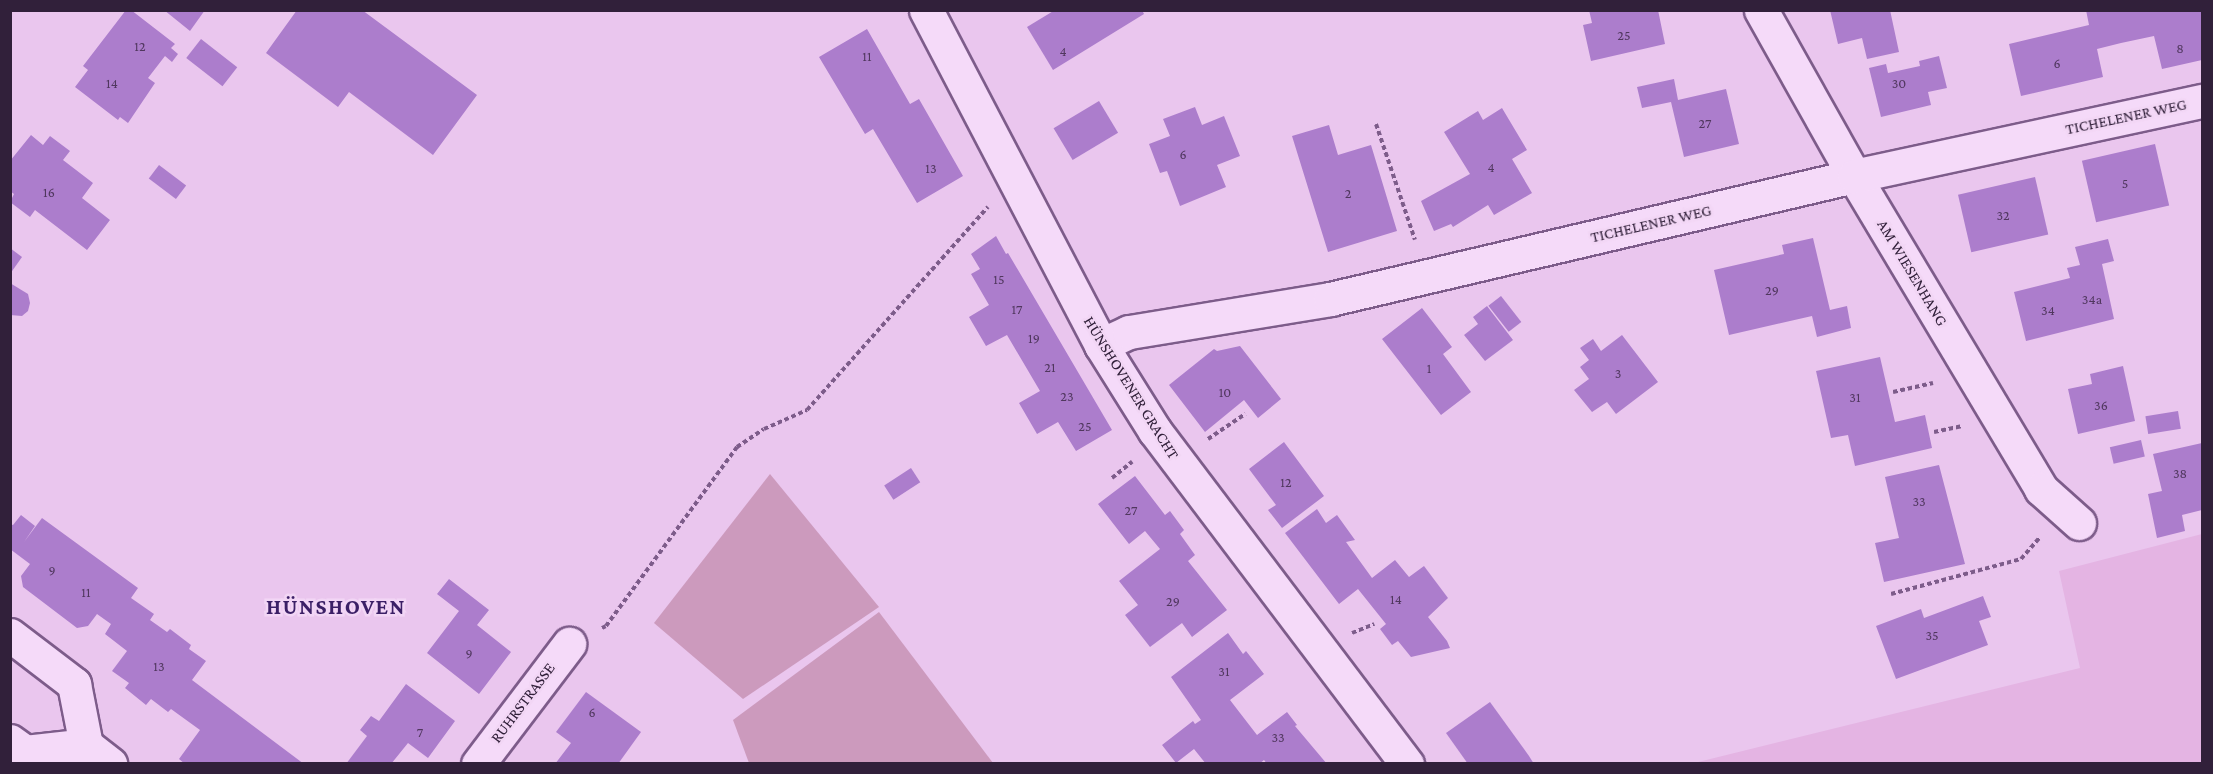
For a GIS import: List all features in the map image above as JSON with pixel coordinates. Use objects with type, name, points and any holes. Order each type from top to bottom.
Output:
[{"type":"street","name":"HÜNSHOVENER GRACHT","points":[[926,10],[1012,180],[1101,345],[1155,431],[1407,764]]},
{"type":"street","name":"AM WIESENHANG","points":[[1761,10],[1854,176],[2041,489],[2072,517]]},
{"type":"street","name":"TICHELENER WEG","points":[[1101,345],[1129,332],[1330,299],[1854,176],[2202,101]]},
{"type":"street","points":[[10,635],[74,684],[98,754],[26,752],[10,741]]},
{"type":"street","name":"RUHRSTRASSE","points":[[478,764],[569,644]]},
{"type":"path","points":[[1376,124],[1427,276]]},
{"type":"path","points":[[569,644],[606,626],[737,447],[764,429],[807,410],[1012,180]]},
{"type":"path","points":[[1175,459],[1245,414]]},
{"type":"path","points":[[1891,594],[2020,560],[2072,517]]},
{"type":"shaded area","points":[[770,474],[879,607],[743,699],[654,623]]},
{"type":"shaded area","points":[[2202,534],[2202,763],[1694,763],[2080,668],[2059,571]]},
{"type":"shaded area","points":[[879,612],[993,763],[749,763],[733,720]]},
{"type":"building","points":[[126,10],[131,10],[175,44],[171,48],[178,54],[172,62],[165,56],[148,78],[155,83],[128,123],[120,117],[118,120],[75,87],[88,70],[83,66]]},
{"type":"building","points":[[164,10],[205,10],[190,31]]},
{"type":"building","points":[[297,10],[362,10],[477,95],[433,155],[349,92],[338,107],[266,53]]},
{"type":"building","points":[[1055,10],[1142,10],[1144,14],[1053,70],[1027,27]]},
{"type":"building","points":[[1589,10],[1658,10],[1665,44],[1591,61],[1583,25],[1592,23]]},
{"type":"building","points":[[1830,10],[1890,10],[1899,52],[1867,59],[1862,38],[1838,44]]},
{"type":"building","points":[[2086,10],[2202,10],[2202,60],[2162,69],[2154,36],[2097,49],[2103,77],[2021,96],[2009,44],[2089,25]]},
{"type":"building","points":[[867,29],[910,104],[919,99],[963,176],[917,203],[873,129],[865,134],[819,57]]},
{"type":"building","points":[[201,39],[237,67],[222,86],[186,58]]},
{"type":"building","points":[[1939,56],[1947,88],[1928,92],[1931,105],[1881,117],[1869,68],[1886,64],[1888,73],[1920,66],[1919,61]]},
{"type":"building","points":[[1674,79],[1678,100],[1726,89],[1739,144],[1684,157],[1671,102],[1642,108],[1637,87]]},
{"type":"building","points":[[1099,101],[1118,133],[1073,160],[1054,128]]},
{"type":"building","points":[[1195,107],[1202,125],[1224,116],[1240,156],[1217,165],[1226,187],[1180,206],[1167,171],[1160,173],[1149,144],[1170,136],[1163,119]]},
{"type":"building","points":[[1502,108],[1527,150],[1512,159],[1532,193],[1494,215],[1488,205],[1453,227],[1451,224],[1434,231],[1421,201],[1470,174],[1444,132],[1478,111],[1483,120]]},
{"type":"building","points":[[1329,125],[1338,155],[1371,145],[1397,231],[1328,252],[1292,136]]},
{"type":"building","points":[[31,135],[43,145],[50,136],[70,151],[63,160],[93,183],[82,198],[110,220],[87,250],[35,210],[30,217],[10,202],[14,194],[10,191],[10,161]]},
{"type":"building","points":[[2155,144],[2169,205],[2096,222],[2082,161]]},
{"type":"building","points":[[159,165],[186,185],[176,199],[149,179]]},
{"type":"building","points":[[2035,177],[2048,234],[1971,252],[1958,195]]},
{"type":"building","points":[[996,236],[1112,430],[1076,451],[1058,422],[1037,434],[1019,403],[1040,391],[1007,335],[986,346],[969,317],[989,305],[971,274],[980,269],[971,254]]},
{"type":"building","points":[[1813,238],[1830,310],[1847,306],[1851,328],[1817,337],[1812,316],[1729,335],[1714,270],[1784,254],[1782,245]]},
{"type":"building","points":[[2108,239],[2114,261],[2102,264],[2114,319],[2026,341],[2014,292],[2070,278],[2067,268],[2080,265],[2075,247]]},
{"type":"building","points":[[10,248],[22,257],[10,274]]},
{"type":"building","points":[[10,283],[28,294],[30,303],[28,311],[22,316],[10,315]]},
{"type":"building","points":[[1501,296],[1521,322],[1509,332],[1488,306]]},
{"type":"building","points":[[1487,306],[1513,340],[1485,361],[1464,335],[1478,324],[1473,317]]},
{"type":"building","points":[[1422,308],[1452,347],[1443,354],[1471,392],[1441,415],[1382,339]]},
{"type":"building","points":[[1622,335],[1658,382],[1616,414],[1607,402],[1592,412],[1574,390],[1589,379],[1580,367],[1589,360],[1580,348],[1593,339],[1601,351]]},
{"type":"building","points":[[1240,346],[1281,399],[1258,418],[1244,400],[1205,432],[1169,385],[1214,349],[1217,351]]},
{"type":"building","points":[[1880,357],[1895,422],[1925,415],[1932,448],[1855,466],[1848,435],[1831,438],[1816,371]]},
{"type":"building","points":[[2123,366],[2135,421],[2078,434],[2068,389],[2092,384],[2090,374]]},
{"type":"building","points":[[2178,411],[2181,429],[2148,434],[2145,416]]},
{"type":"building","points":[[2141,440],[2145,457],[2114,464],[2110,447]]},
{"type":"building","points":[[1284,442],[1324,496],[1282,528],[1268,510],[1276,505],[1249,469]]},
{"type":"building","points":[[2202,443],[2202,510],[2182,515],[2185,531],[2157,538],[2148,494],[2162,491],[2153,454]]},
{"type":"building","points":[[1939,465],[1965,564],[1884,582],[1875,543],[1899,538],[1885,477]]},
{"type":"building","points":[[911,468],[920,482],[893,500],[884,485]]},
{"type":"building","points":[[1135,476],[1165,515],[1170,511],[1184,530],[1180,534],[1195,555],[1188,561],[1227,610],[1192,637],[1182,623],[1150,647],[1125,615],[1138,605],[1119,581],[1160,549],[1145,531],[1129,544],[1098,504]]},
{"type":"building","points":[[1317,509],[1326,523],[1337,515],[1355,540],[1346,542],[1372,578],[1395,560],[1409,577],[1424,566],[1448,598],[1428,617],[1450,648],[1411,657],[1398,641],[1392,645],[1380,629],[1386,624],[1358,589],[1339,604],[1285,533]]},
{"type":"building","points":[[21,515],[35,526],[24,542],[42,518],[138,588],[131,598],[154,614],[150,620],[167,632],[170,629],[191,645],[189,649],[206,661],[192,680],[304,764],[185,764],[179,759],[200,730],[171,709],[168,712],[151,699],[146,705],[125,688],[129,683],[112,671],[127,651],[105,634],[111,624],[97,614],[88,626],[77,628],[23,587],[21,576],[30,564],[10,549],[10,524],[13,525]]},
{"type":"building","points":[[449,579],[489,610],[477,625],[511,652],[479,694],[427,653],[459,611],[437,594]]},
{"type":"building","points":[[1983,596],[1991,617],[1979,621],[1988,645],[1896,679],[1876,626],[1921,609],[1924,618]]},
{"type":"building","points":[[1228,633],[1243,654],[1246,651],[1264,674],[1230,700],[1257,735],[1287,712],[1297,725],[1295,726],[1327,764],[1267,764],[1264,760],[1259,764],[1206,764],[1194,749],[1176,763],[1162,745],[1193,721],[1195,724],[1201,720],[1171,677]]},
{"type":"building","points":[[406,684],[455,721],[428,758],[408,743],[391,764],[346,764],[367,736],[360,730],[371,716],[379,721]]},
{"type":"building","points":[[586,692],[641,732],[618,764],[555,764],[571,743],[556,732]]},
{"type":"building","points":[[1490,702],[1534,764],[1468,764],[1446,733]]},
{"type":"district","name":"HÜNSHOVEN","points":[[336,607]]}]
